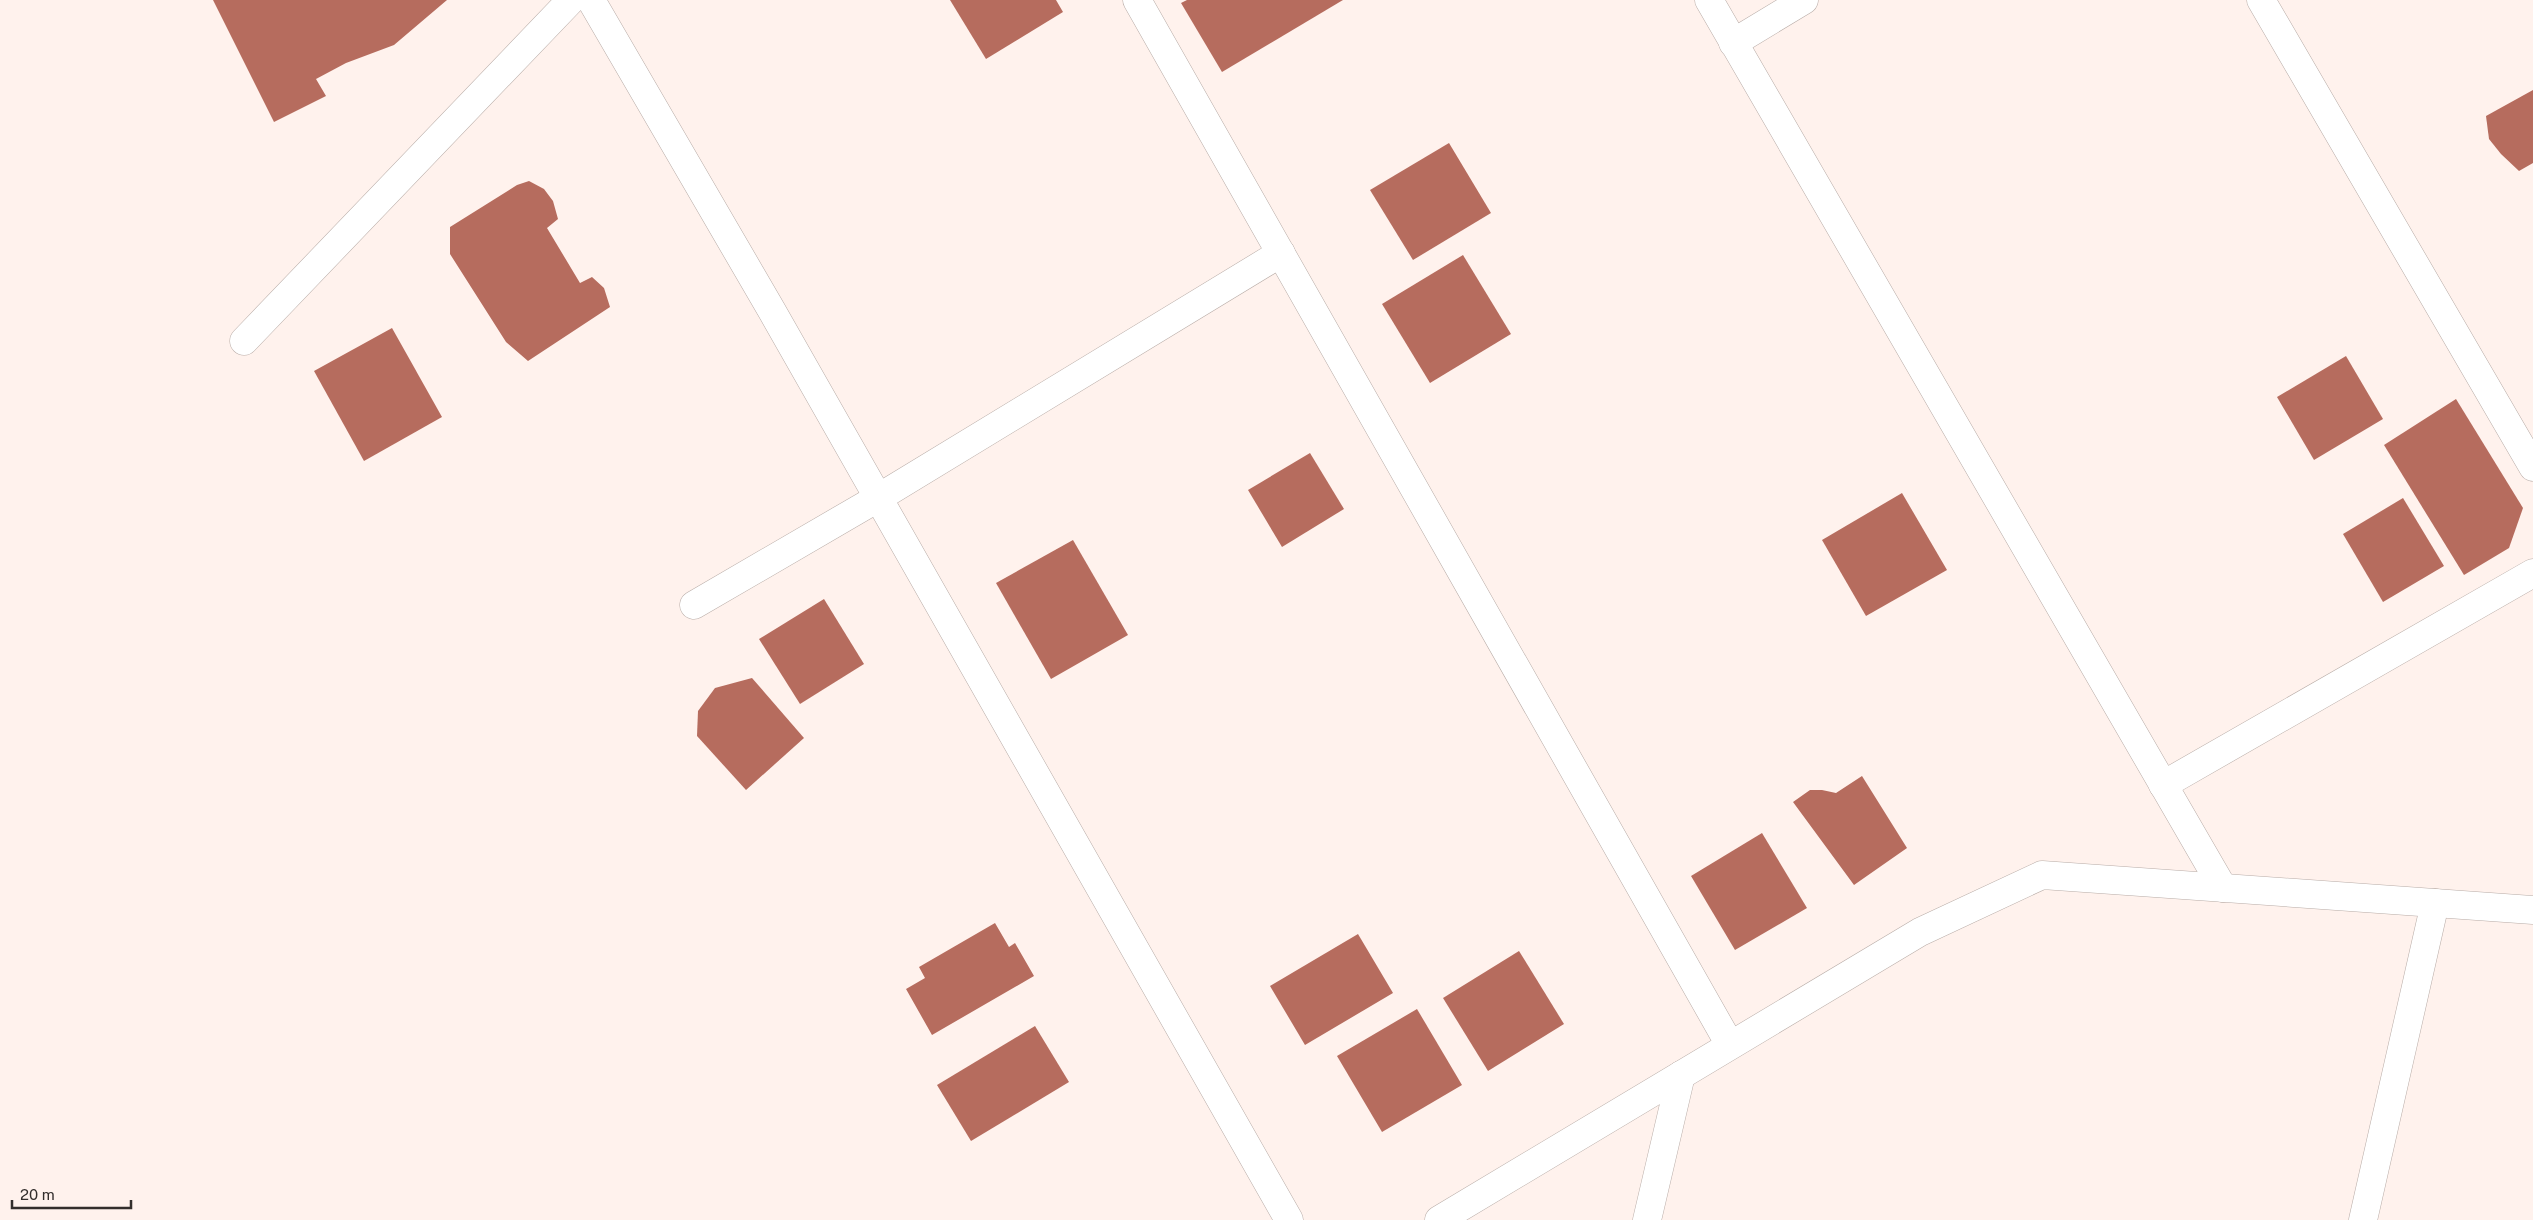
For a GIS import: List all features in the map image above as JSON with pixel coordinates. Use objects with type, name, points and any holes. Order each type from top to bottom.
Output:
[{"type":"street","points":[[244,341],[571,0]]},
{"type":"street","points":[[591,0],[878,498],[1289,1220]]},
{"type":"street","points":[[1137,0],[1730,1045]]},
{"type":"street","points":[[1709,0],[2223,888]]},
{"type":"street","points":[[1733,43],[1804,0]]},
{"type":"street","points":[[2261,0],[2533,467]]},
{"type":"street","points":[[694,605],[878,498],[1281,254]]},
{"type":"street","points":[[2163,784],[2533,573]]},
{"type":"street","points":[[1439,1220],[1920,932],[2042,875],[2533,910]]},
{"type":"street","points":[[2363,1220],[2435,903]]},
{"type":"street","points":[[1647,1220],[1681,1075]]},
{"type":"building","points":[[213,0],[447,0],[394,45],[346,63],[316,79],[326,96],[274,122]]},
{"type":"building","points":[[950,0],[1056,0],[1063,12],[986,59]]},
{"type":"building","points":[[1187,0],[1343,0],[1222,72],[1181,3]]},
{"type":"building","points":[[2533,90],[2533,163],[2519,171],[2501,154],[2489,139],[2486,116]]},
{"type":"building","points":[[1449,143],[1491,213],[1413,260],[1370,190]]},
{"type":"building","points":[[529,181],[544,189],[553,201],[558,219],[547,228],[580,283],[592,277],[604,288],[610,307],[528,361],[506,342],[450,254],[450,227],[517,185]]},
{"type":"building","points":[[1463,255],[1511,334],[1430,383],[1382,304]]},
{"type":"building","points":[[392,328],[442,417],[364,461],[314,371]]},
{"type":"building","points":[[2346,356],[2383,419],[2314,460],[2277,397]]},
{"type":"building","points":[[2456,399],[2523,508],[2509,548],[2464,575],[2384,445]]},
{"type":"building","points":[[1310,453],[1344,509],[1282,547],[1248,490]]},
{"type":"building","points":[[1902,493],[1947,570],[1866,616],[1822,540]]},
{"type":"building","points":[[2403,498],[2444,566],[2383,602],[2343,534]]},
{"type":"building","points":[[1073,540],[1128,635],[1051,679],[996,583]]},
{"type":"building","points":[[824,599],[864,664],[800,704],[759,639]]},
{"type":"building","points":[[752,678],[804,738],[746,790],[697,736],[698,711],[715,688]]},
{"type":"building","points":[[1862,776],[1907,848],[1854,885],[1793,802],[1810,790],[1836,793]]},
{"type":"building","points":[[1762,833],[1807,908],[1735,950],[1691,876]]},
{"type":"building","points":[[995,923],[1009,947],[1015,943],[1034,976],[932,1035],[906,989],[925,978],[919,967]]},
{"type":"building","points":[[1358,934],[1393,993],[1305,1045],[1270,986]]},
{"type":"building","points":[[1519,951],[1564,1024],[1488,1071],[1443,998]]},
{"type":"building","points":[[1417,1009],[1462,1085],[1382,1132],[1337,1056]]},
{"type":"building","points":[[1035,1026],[1069,1082],[971,1141],[937,1085]]}]
